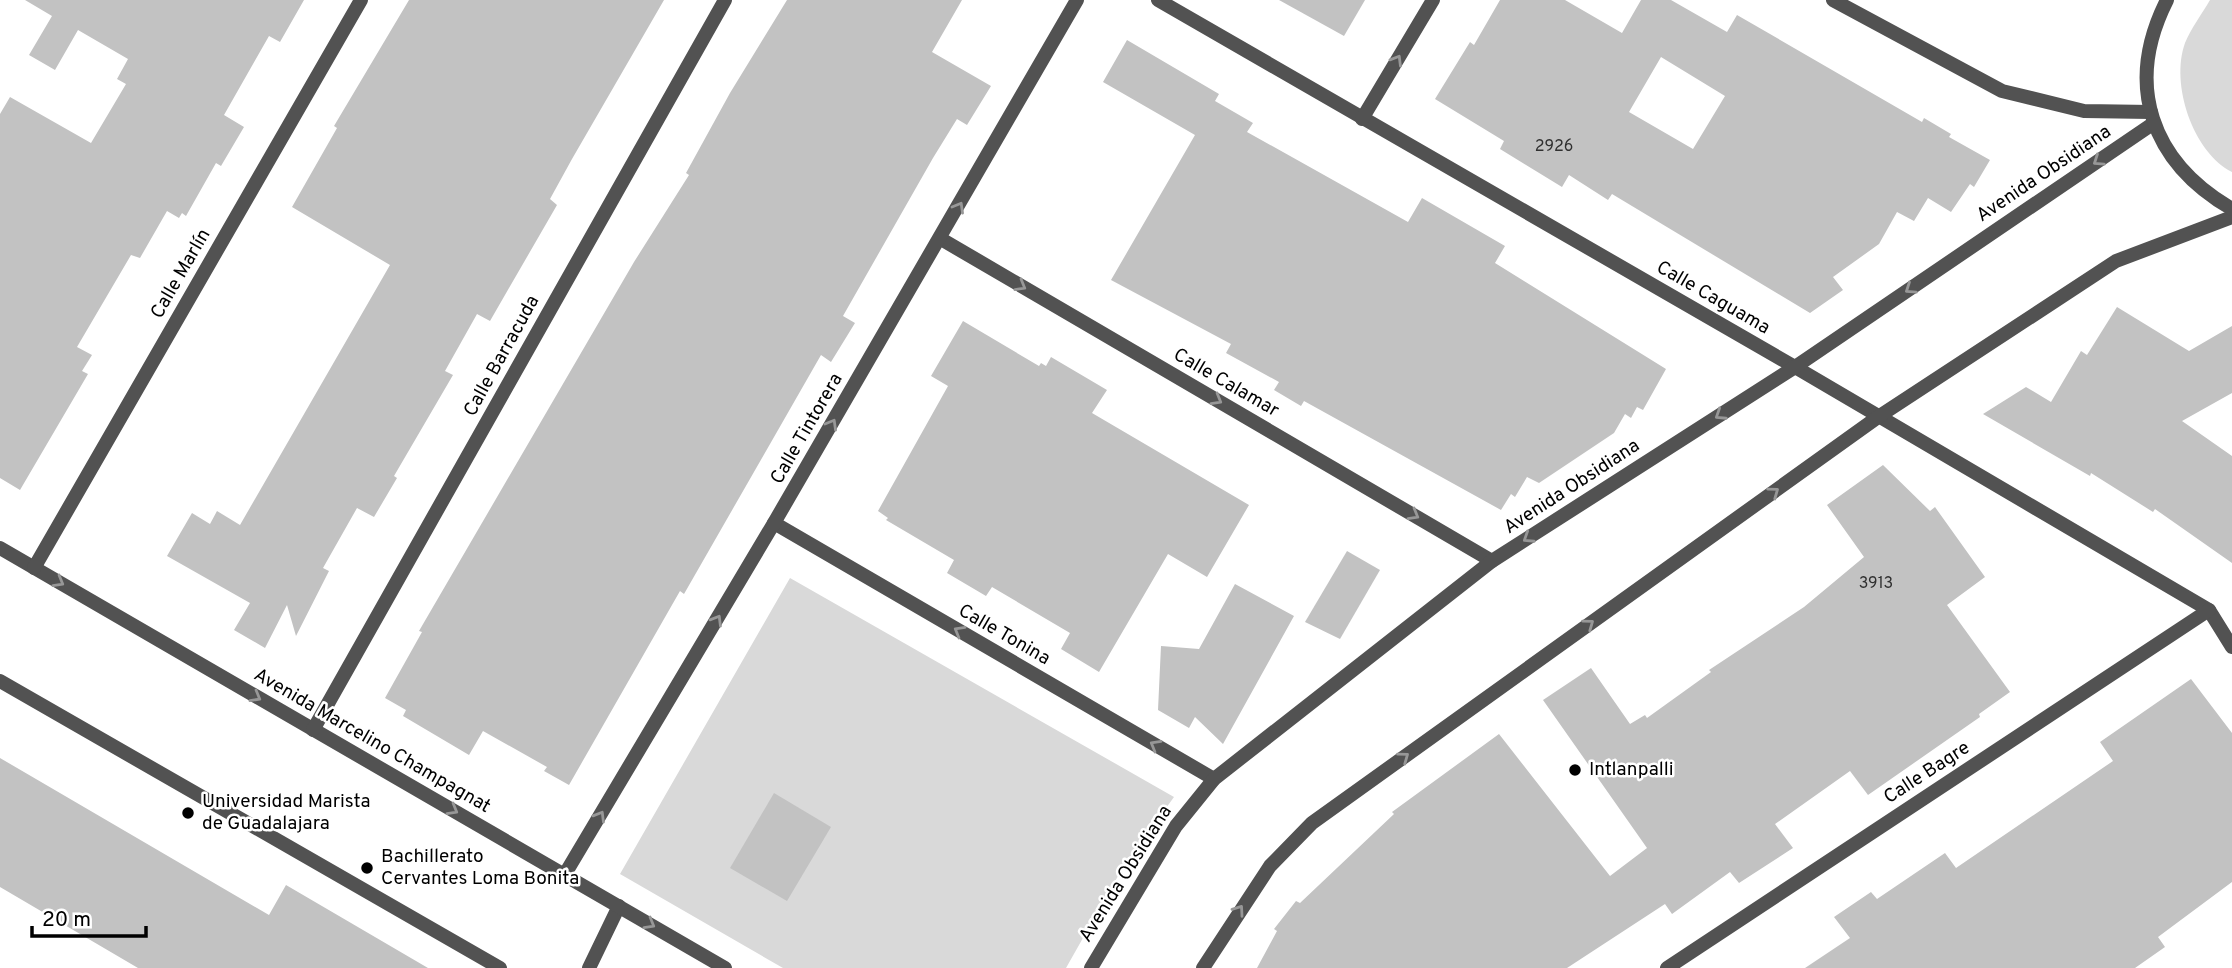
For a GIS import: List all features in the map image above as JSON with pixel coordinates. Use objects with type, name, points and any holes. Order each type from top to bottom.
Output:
[{"type":"street","name":"Calle Marlín","points":[[34,568],[361,0]]},
{"type":"street","name":"Calle Barracuda","points":[[313,730],[725,0]]},
{"type":"street","name":"Calle Tintorera","points":[[565,874],[941,239],[1077,0]]},
{"type":"street","name":"Calle Caguama","points":[[1158,0],[1795,367],[2209,610],[2232,647]]},
{"type":"street","points":[[1362,119],[1433,0]]},
{"type":"street","points":[[1833,0],[2002,90],[2084,111],[2152,117]]},
{"type":"street","points":[[2167,0],[2153,29],[2146,70],[2152,117],[2173,161],[2203,192],[2232,209]]},
{"type":"street","name":"Avenida Obsidiana","points":[[1091,968],[1176,826],[1214,779],[1492,561],[1795,367],[2152,117]]},
{"type":"street","points":[[1203,968],[1270,866],[1312,823],[1878,418],[2116,261],[2232,217]]},
{"type":"street","name":"Calle Calamar","points":[[941,239],[1492,561]]},
{"type":"street","name":"Calle Tonina","points":[[774,523],[1214,779]]},
{"type":"street","name":"Avenida Marcelino Champagnat","points":[[0,548],[725,968]]},
{"type":"street","name":"Calle Bagre","points":[[1667,968],[2209,610]]},
{"type":"street","points":[[0,681],[500,968]]},
{"type":"street","points":[[589,968],[619,906]]},
{"type":"shaded area","points":[[2210,0],[2232,0],[2232,172],[2206,149],[2188,115],[2183,97],[2181,59],[2185,43]]},
{"type":"shaded area","points":[[790,578],[1174,797],[1122,869],[1066,968],[783,968],[620,874]]},
{"type":"building","points":[[25,0],[304,0],[280,42],[269,36],[224,115],[244,127],[221,166],[216,163],[186,216],[182,213],[179,218],[167,211],[140,258],[131,255],[77,347],[92,355],[82,371],[88,374],[20,490],[0,478],[0,114],[10,97],[91,143],[126,84],[117,79],[128,59],[78,30],[55,70],[29,55],[52,16]]},
{"type":"building","points":[[409,0],[664,0],[550,199],[557,205],[490,321],[477,314],[445,371],[453,375],[394,476],[397,478],[374,517],[357,508],[323,568],[329,571],[296,636],[287,605],[265,648],[234,630],[250,603],[167,556],[192,513],[210,524],[217,511],[240,525],[390,265],[292,207],[337,128],[334,126]]},
{"type":"building","points":[[787,0],[962,0],[932,52],[991,86],[967,125],[957,119],[933,158],[843,316],[855,323],[831,362],[821,355],[684,594],[680,591],[569,785],[544,771],[547,767],[483,731],[469,755],[403,716],[406,710],[385,698],[422,632],[419,631],[634,262],[689,175],[686,173],[730,93]]},
{"type":"building","points":[[1279,0],[1365,0],[1344,36]]},
{"type":"building","points":[[1500,0],[1565,0],[1622,33],[1641,0],[1671,0],[1727,32],[1737,15],[1922,122],[1924,118],[1951,134],[1949,137],[1990,160],[1974,187],[1970,184],[1951,212],[1928,198],[1914,221],[1897,212],[1879,244],[1833,277],[1843,290],[1810,313],[1612,194],[1608,200],[1569,175],[1562,187],[1500,149],[1504,141],[1435,99],[1470,42],[1474,45]],"holes":[[[1661,57],[1725,96],[1693,149],[1629,112]]]},
{"type":"building","points":[[1127,40],[1219,94],[1215,101],[1253,123],[1247,132],[1408,222],[1422,198],[1505,246],[1495,263],[1666,369],[1643,410],[1637,407],[1631,418],[1625,414],[1614,433],[1539,483],[1527,477],[1515,497],[1511,494],[1501,510],[1304,401],[1301,406],[1274,390],[1279,382],[1226,353],[1231,344],[1111,280],[1195,135],[1103,82]]},
{"type":"building","points":[[2117,307],[2189,351],[2232,326],[2232,393],[2182,421],[2232,456],[2232,563],[2155,509],[2153,512],[2091,473],[2090,476],[1983,414],[2026,387],[2051,402],[2081,351],[2087,355]]},
{"type":"building","points":[[963,321],[1039,366],[1041,363],[1046,366],[1051,357],[1107,390],[1092,413],[1249,505],[1207,577],[1168,554],[1099,672],[1061,649],[1070,633],[992,587],[986,596],[947,573],[954,560],[886,520],[888,518],[878,511],[948,386],[931,376]]},
{"type":"building","points":[[1883,465],[1930,511],[1935,507],[1985,577],[1947,605],[2010,692],[1979,714],[1980,717],[1868,795],[1850,771],[1775,824],[1793,848],[1739,883],[1730,872],[1672,914],[1665,904],[1567,968],[1257,968],[1277,931],[1274,929],[1296,901],[1300,903],[1394,814],[1392,812],[1499,734],[1610,876],[1647,848],[1543,700],[1591,668],[1630,724],[1645,715],[1647,718],[1711,672],[1709,670],[1804,607],[1864,557],[1827,505]]},
{"type":"building","points":[[1347,551],[1380,570],[1340,639],[1305,622]]},
{"type":"building","points":[[1235,584],[1294,616],[1223,744],[1195,717],[1189,728],[1158,710],[1161,646],[1199,649]]},
{"type":"building","points":[[2191,679],[2232,733],[2232,882],[2158,937],[2165,947],[2135,968],[1805,968],[1850,938],[1834,917],[1871,892],[1877,899],[1945,853],[1956,868],[2113,761],[2100,742]]},
{"type":"building","points":[[0,758],[269,915],[286,885],[428,968],[138,968],[0,887]]},
{"type":"building","points":[[774,793],[831,827],[787,901],[730,868]]},
{"type":"place","name":"Intlanpalli","points":[[1575,770]]},
{"type":"place","name":"Universidad Marista de Guadalajara","points":[[188,813]]},
{"type":"place","name":"Bachillerato Cervantes Loma Bonita","points":[[367,868]]}]
